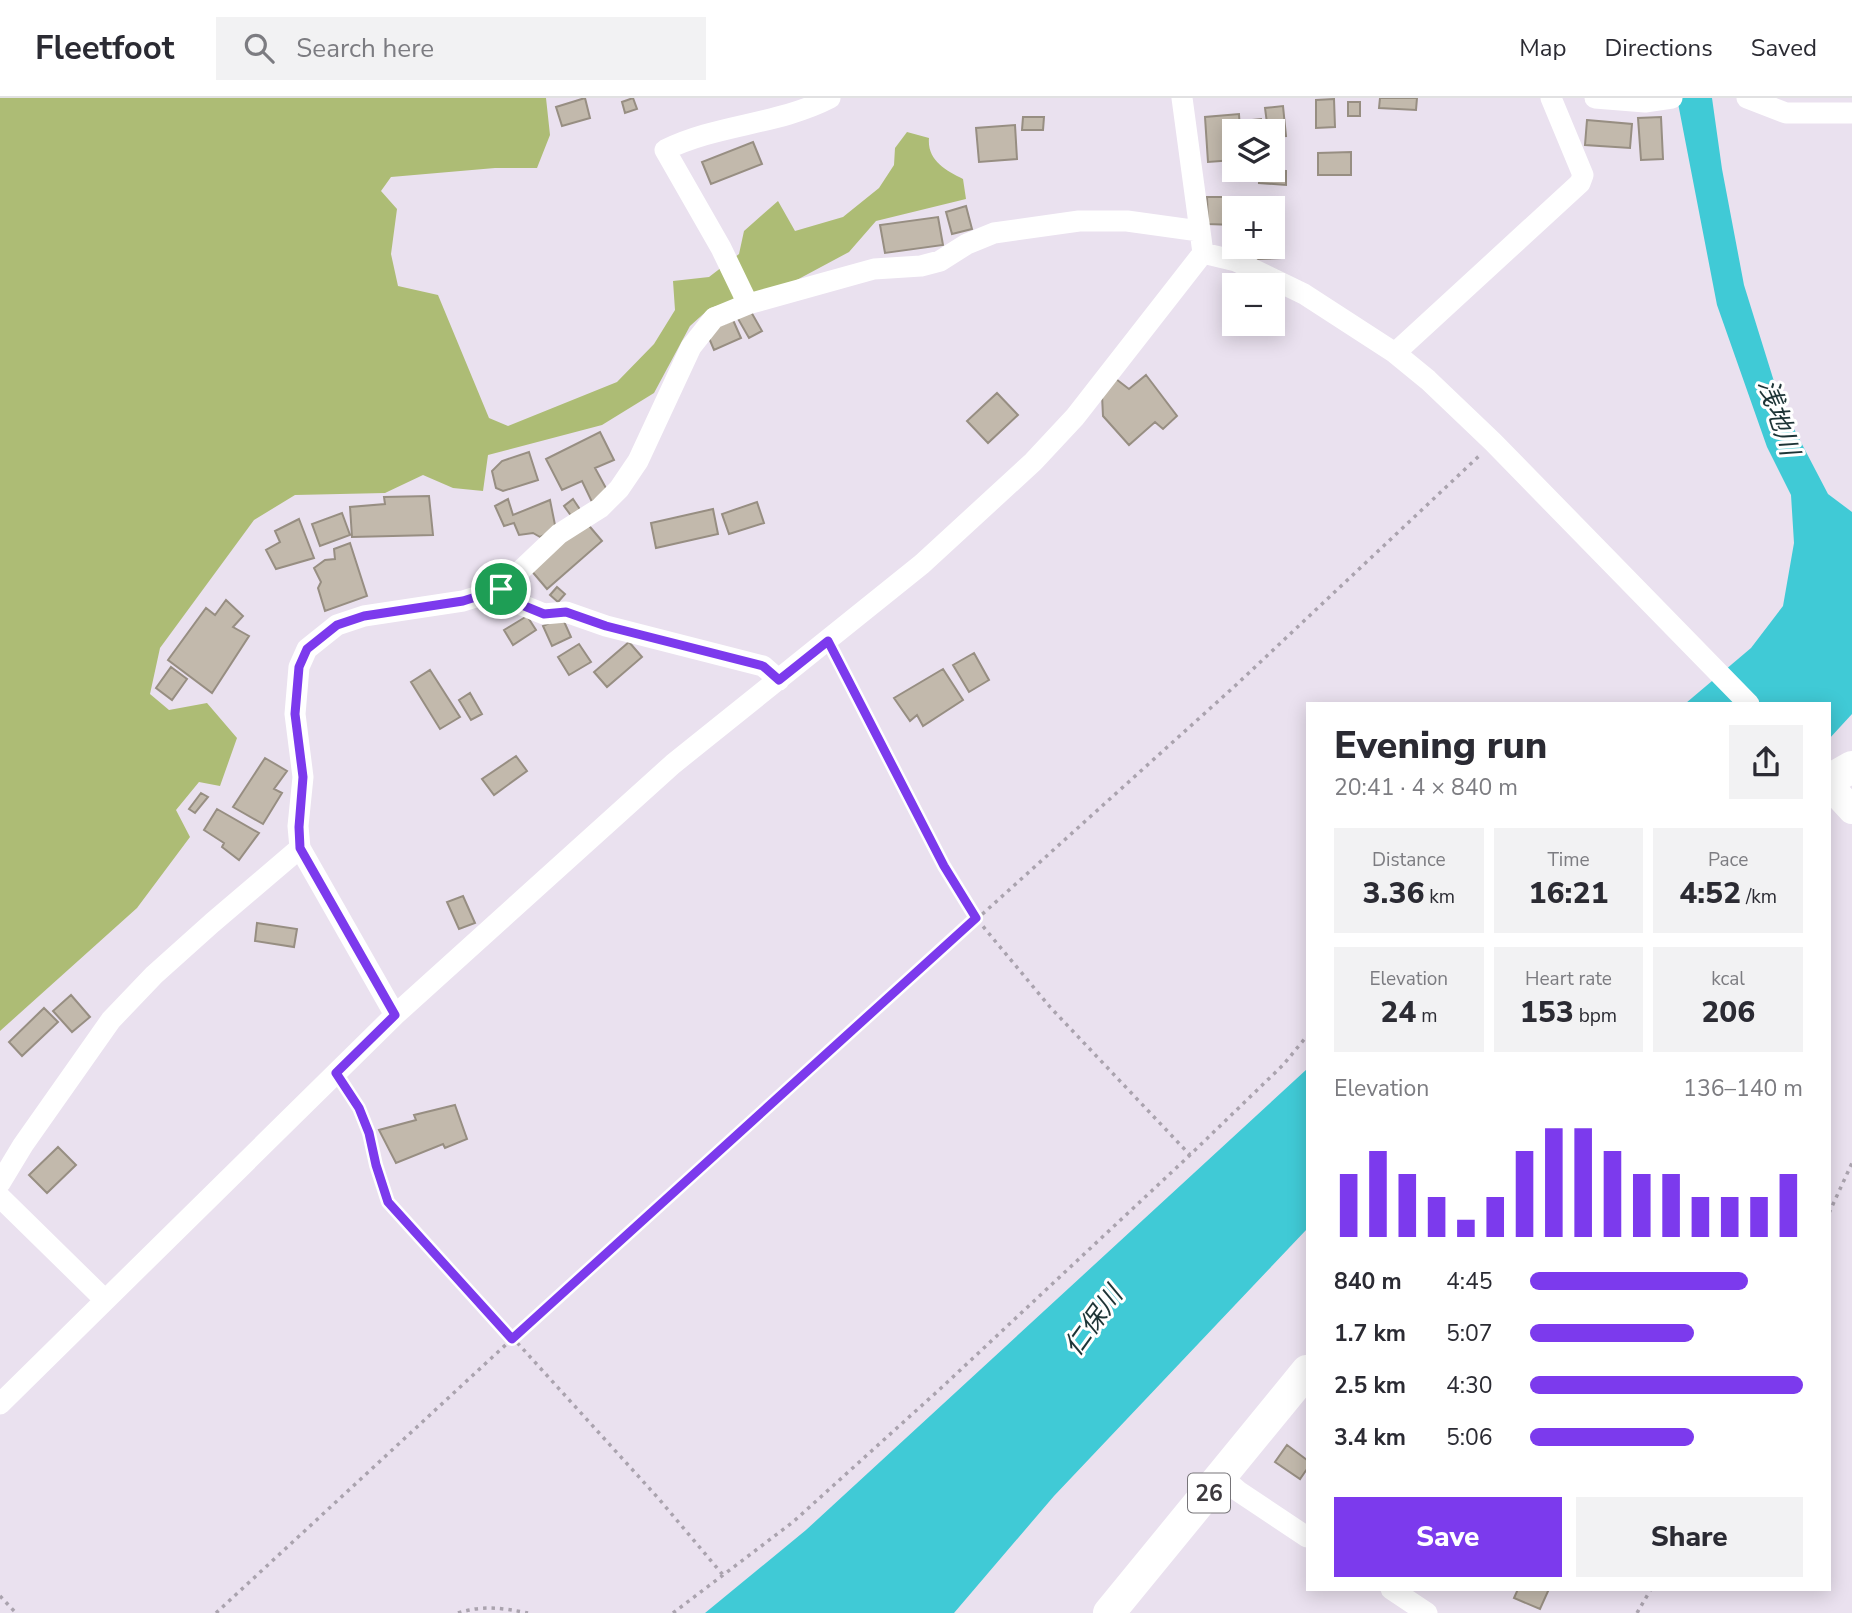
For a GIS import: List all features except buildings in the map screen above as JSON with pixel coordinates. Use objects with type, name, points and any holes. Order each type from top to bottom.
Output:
[{"type":"main road","points":[[1831,782],[1852,766]]},
{"type":"main road","name":"26","points":[[1109,1613],[1306,1372]]},
{"type":"street","points":[[748,304],[721,248],[665,150],[722,130],[779,118],[830,98]]},
{"type":"street","points":[[0,1404],[395,1015],[673,764],[922,564],[1033,462],[1075,417],[1203,254],[1182,98]]},
{"type":"street","points":[[1395,353],[1580,183],[1583,175],[1550,98]]},
{"type":"street","points":[[1595,98],[1645,102],[1670,98]]},
{"type":"street","points":[[1747,98],[1786,113],[1852,113]]},
{"type":"street","points":[[395,1015],[300,848],[303,777],[295,714],[299,667],[307,649],[337,625],[364,616],[463,601],[501,589],[559,534],[600,508],[619,489],[638,461],[691,347],[713,318],[748,304],[874,269],[921,266],[940,261],[967,244],[994,233],[1079,221],[1127,221],[1199,231]]},
{"type":"street","points":[[1203,254],[1236,261],[1304,294],[1395,353],[1428,380],[1493,442],[1747,702]]},
{"type":"street","points":[[501,589],[522,605],[544,614],[566,612],[606,626],[763,666],[779,680]]},
{"type":"street","points":[[1831,785],[1852,810]]},
{"type":"street","points":[[0,1183],[23,1145],[111,1020],[193,940],[300,848]]},
{"type":"street","points":[[0,1197],[105,1300]]},
{"type":"street","points":[[1222,1477],[1238,1491],[1306,1536]]},
{"type":"street","points":[[1394,1591],[1427,1613]]},
{"type":"lane","points":[[336,1073],[359,1108],[369,1133],[382,1187]]},
{"type":"path","points":[[216,1613],[512,1339],[1236,685],[1493,442]]},
{"type":"path","points":[[828,641],[944,866],[976,918],[1050,1007],[1190,1155]]},
{"type":"path","points":[[673,1613],[793,1522],[949,1381],[1190,1155],[1283,1065],[1306,1037]]},
{"type":"path","points":[[1831,1209],[1852,1163]]},
{"type":"path","points":[[382,1187],[388,1202],[659,1499],[723,1575]]},
{"type":"path","points":[[1637,1613],[1650,1591]]},
{"type":"path","points":[[0,1595],[16,1613]]},
{"type":"path","points":[[458,1613],[478,1607],[501,1607],[528,1613]]},
{"type":"green space","points":[[0,98],[546,98],[550,135],[537,168],[495,168],[391,177],[381,191],[397,209],[391,254],[398,286],[438,295],[489,418],[508,426],[617,382],[654,344],[675,310],[673,281],[709,277],[739,254],[744,231],[778,201],[795,231],[843,217],[879,188],[894,165],[895,148],[907,132],[929,138],[934,158],[944,168],[963,179],[966,199],[876,221],[849,252],[793,282],[710,308],[690,326],[654,393],[602,425],[488,455],[483,491],[453,488],[423,475],[385,493],[295,495],[254,520],[160,648],[150,694],[169,710],[207,703],[237,738],[220,786],[199,782],[176,810],[190,837],[137,908],[0,1031]]},
{"type":"water","name":"浅地川","points":[[1677,98],[1712,98],[1722,169],[1744,285],[1781,404],[1828,494],[1852,512],[1852,714],[1831,737],[1831,702],[1687,702],[1751,648],[1783,606],[1794,543],[1791,495],[1767,447],[1717,305]]},
{"type":"water","name":"仁保川","points":[[1306,1070],[1306,1230],[1054,1496],[954,1613],[705,1613],[806,1530]]},
{"type":"route","points":[[501,589],[522,605],[544,614],[566,612],[606,626],[763,666],[779,680],[828,641],[944,866],[976,918],[512,1339],[388,1202],[369,1133],[359,1108],[336,1073],[395,1015],[300,848],[303,777],[295,714],[299,667],[307,649],[337,625],[364,616],[463,601],[501,589]]}]
